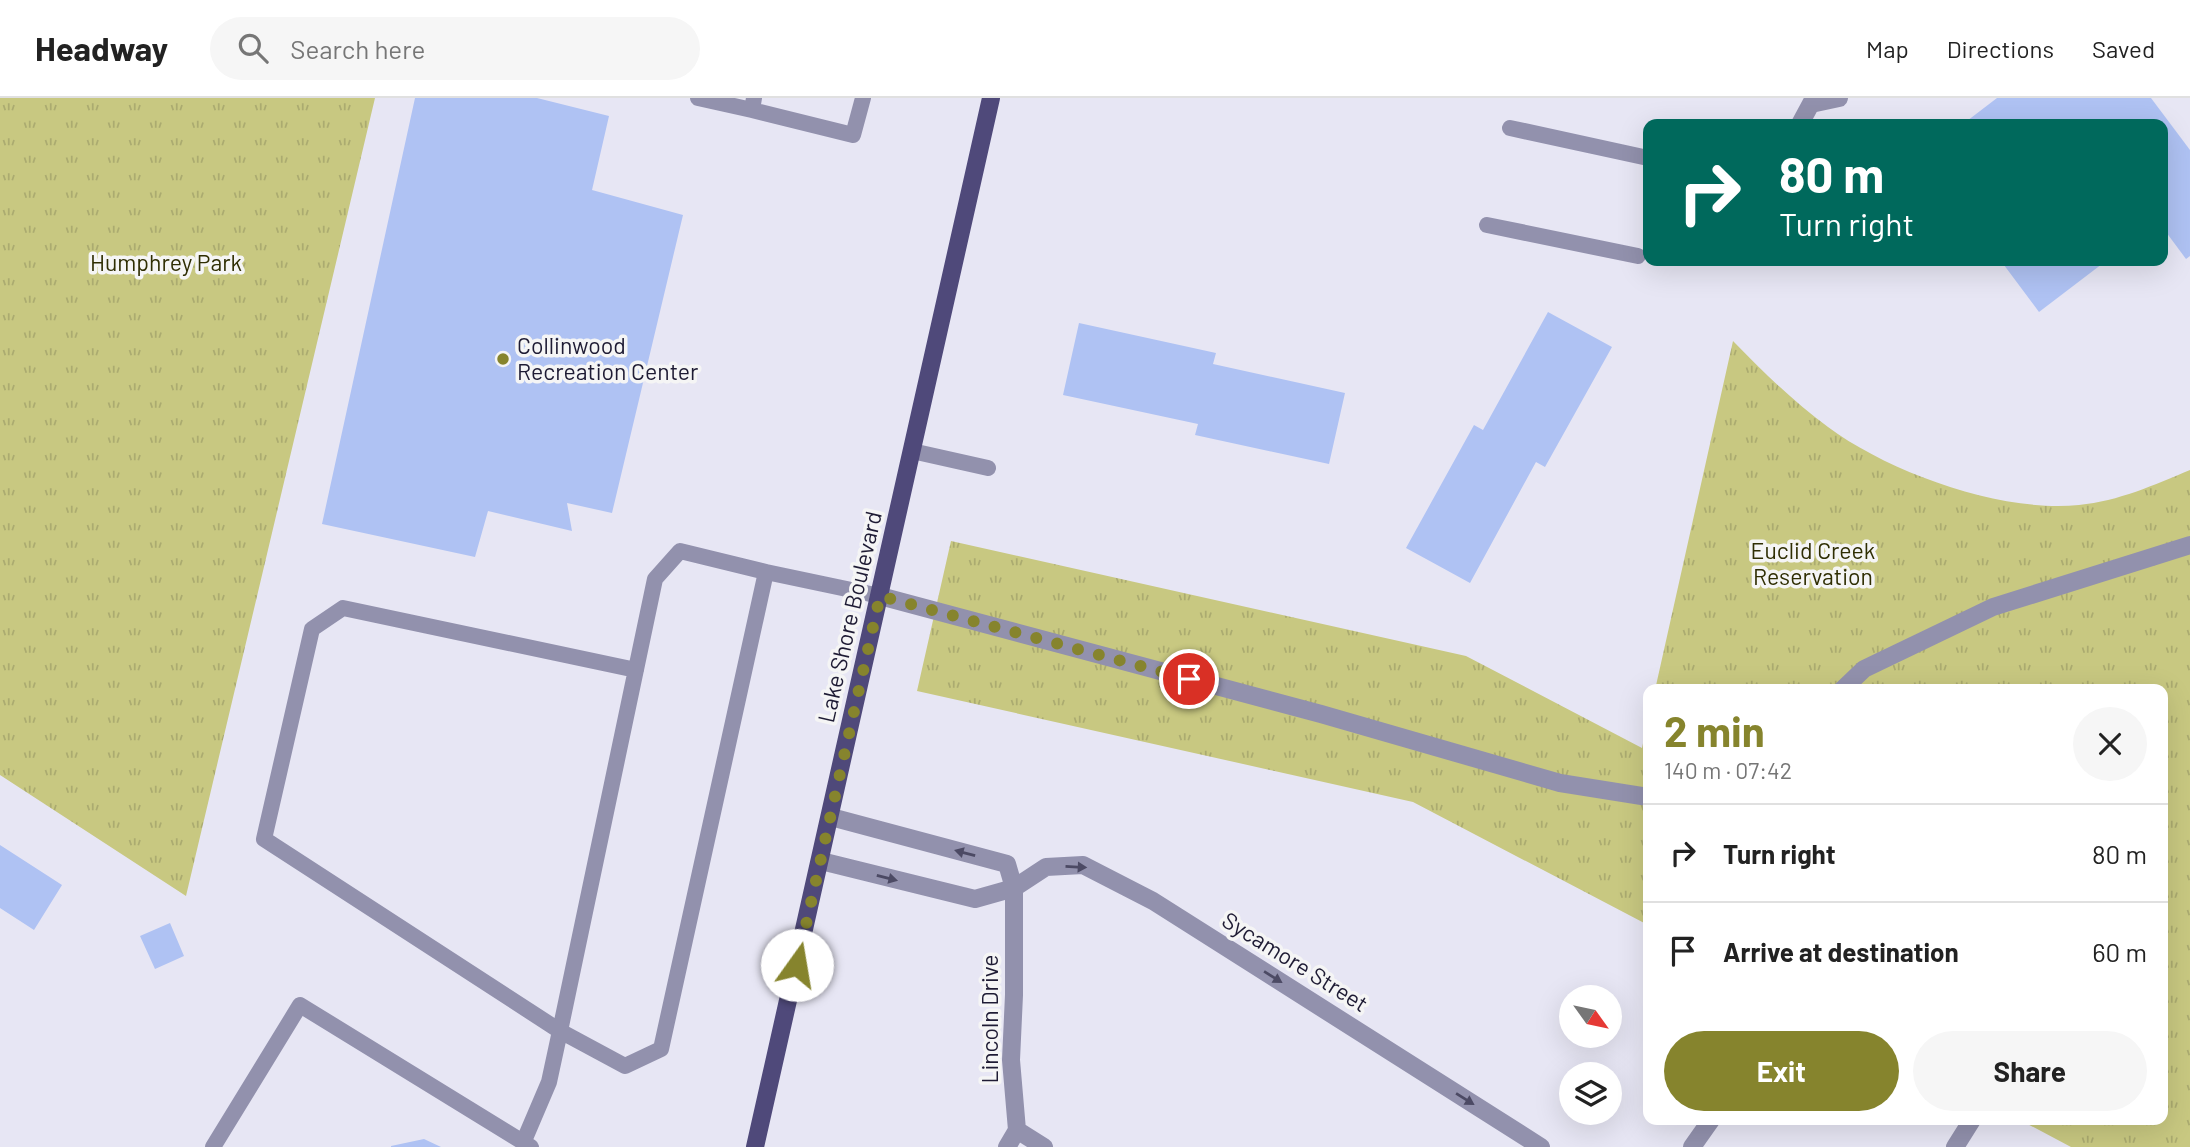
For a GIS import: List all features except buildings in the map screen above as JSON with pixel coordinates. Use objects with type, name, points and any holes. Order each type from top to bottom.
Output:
[{"type":"main road","name":"Lake Shore Boulevard","points":[[755,1147],[990,98]]},
{"type":"street","points":[[1803,119],[1813,101],[1839,98]]},
{"type":"street","points":[[1848,684],[1864,669],[1993,607],[2190,545]]},
{"type":"street","points":[[880,596],[1321,714],[1560,783],[1643,796]]},
{"type":"street","points":[[831,817],[1007,864],[1014,888]]},
{"type":"street","name":"Sycamore Street","points":[[821,861],[975,900],[1014,888],[1046,867],[1083,865],[1153,901],[1541,1147]]},
{"type":"street","name":"Lincoln Drive","points":[[1014,888],[1011,1059],[1017,1130]]},
{"type":"street","points":[[1692,1147],[1707,1125]]},
{"type":"street","points":[[1955,1147],[1969,1125]]},
{"type":"street","points":[[1007,1147],[1017,1130],[1045,1147]]},
{"type":"lane","points":[[698,98],[753,104],[853,135],[863,98]]},
{"type":"lane","points":[[1510,128],[1643,157]]},
{"type":"lane","points":[[1488,225],[1638,256]]},
{"type":"lane","points":[[912,451],[988,468]]},
{"type":"lane","points":[[213,1147],[300,1005],[527,1145],[548,1082],[655,579],[680,551],[880,596]]},
{"type":"lane","points":[[636,670],[343,608],[312,629],[264,839],[559,1031],[625,1066],[660,1049],[765,572]]},
{"type":"green space","name":"Humphrey Park","points":[[0,98],[375,98],[186,896],[0,775]]},
{"type":"green space","name":"Euclid Creek Reservation","points":[[1733,341],[1803,407],[1853,444],[1914,474],[1982,496],[2016,503],[2079,505],[2122,496],[2190,470],[2190,1147],[2071,1147],[2029,1125],[2168,1125],[2168,684],[1656,684]]},
{"type":"green space","points":[[951,541],[1466,656],[1642,748],[1643,743],[1643,922],[1413,802],[917,691]]},
{"type":"place","name":"Collinwood Recreation Center","points":[[503,359]]},
{"type":"route","points":[[797,965],[880,596],[1189,679]]}]
